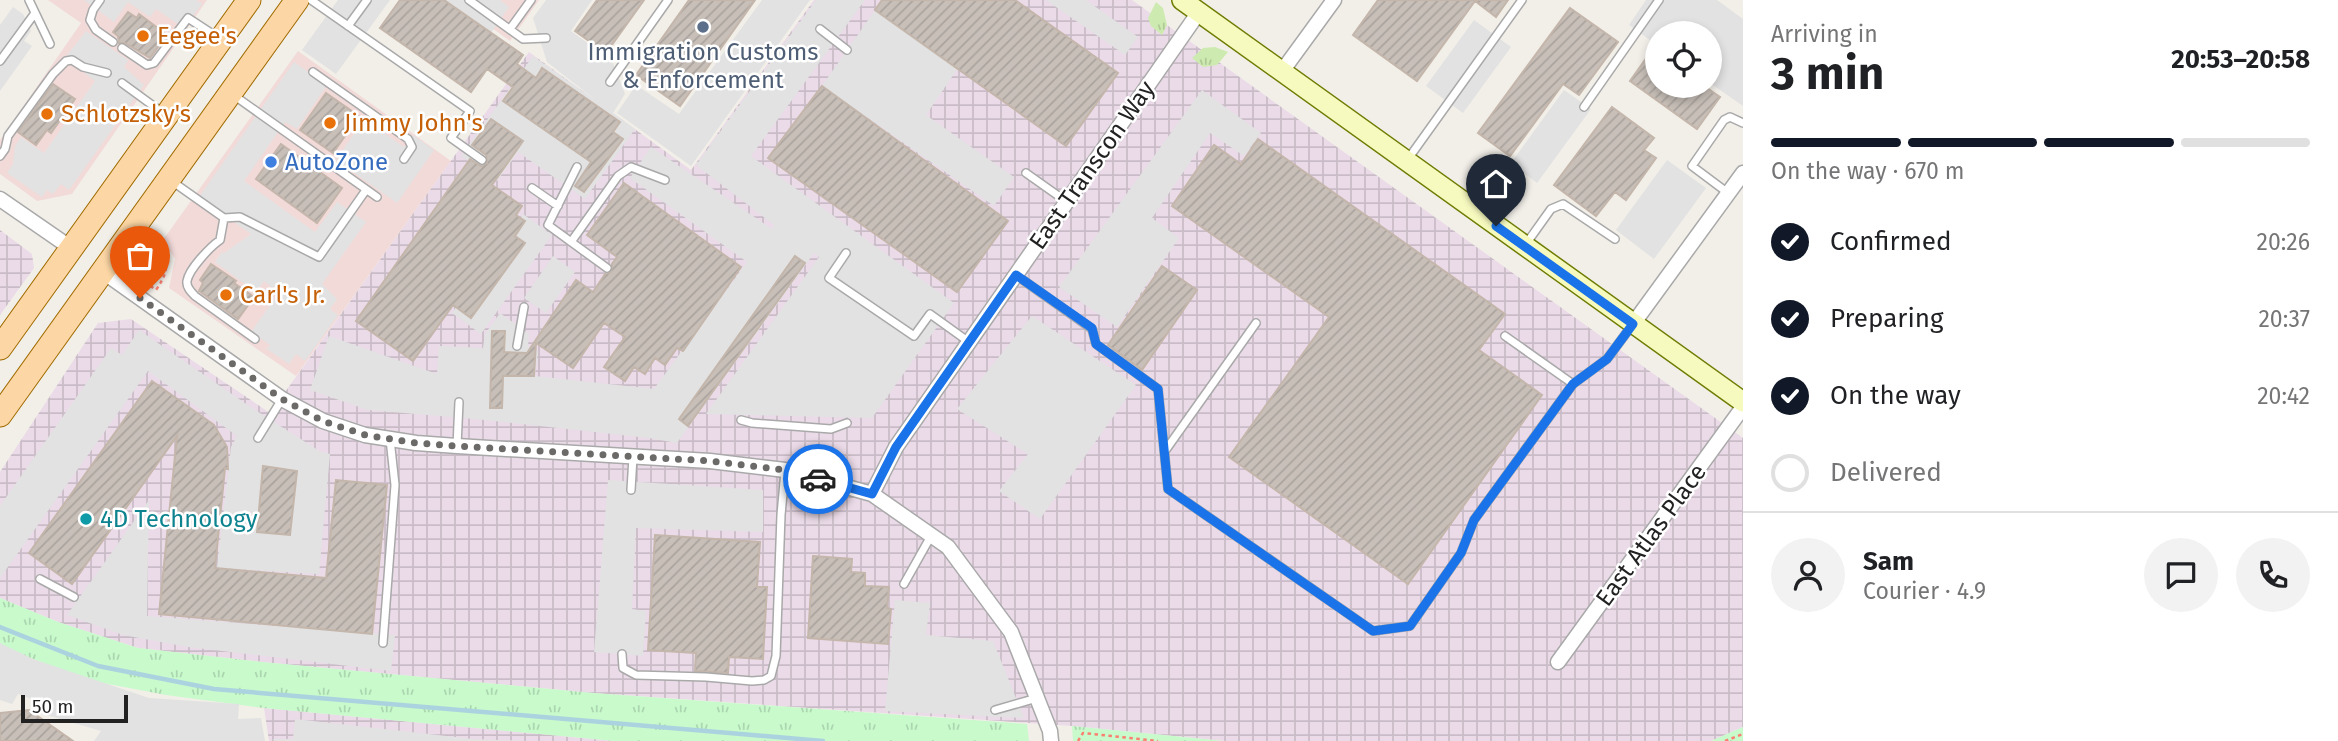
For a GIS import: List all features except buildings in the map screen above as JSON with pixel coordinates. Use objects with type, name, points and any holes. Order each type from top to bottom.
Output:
[{"type":"main road","points":[[0,348],[249,0]]},
{"type":"main road","points":[[0,415],[297,0]]},
{"type":"main road","points":[[71,248],[102,271]]},
{"type":"street","points":[[1182,0],[1283,70],[1406,162],[1743,404]]},
{"type":"street","points":[[1283,70],[1334,0]]},
{"type":"street","name":"East Transcon Way","points":[[872,494],[896,447],[1199,12]]},
{"type":"street","points":[[1633,324],[1743,173]]},
{"type":"street","points":[[0,199],[71,248]]},
{"type":"street","points":[[102,271],[282,399],[323,421],[365,435],[457,446],[710,461],[785,470],[872,494],[948,547],[1011,632],[1050,731],[1051,741]]},
{"type":"street","name":"East Atlas Place","points":[[1558,662],[1743,404]]},
{"type":"lane","points":[[29,0],[50,44]]},
{"type":"lane","points":[[100,0],[90,20],[96,30],[113,42]]},
{"type":"lane","points":[[311,0],[470,111],[451,138],[482,160]]},
{"type":"lane","points":[[348,26],[367,0]]},
{"type":"lane","points":[[470,0],[523,39],[546,38]]},
{"type":"lane","points":[[510,29],[531,0]]},
{"type":"lane","points":[[610,82],[668,0]]},
{"type":"lane","points":[[1406,162],[1522,0]]},
{"type":"lane","points":[[1584,107],[1659,0]]},
{"type":"lane","points":[[0,61],[35,13]]},
{"type":"lane","points":[[122,48],[144,63],[154,63],[188,18],[220,40]]},
{"type":"lane","points":[[820,29],[847,50]]},
{"type":"lane","points":[[2,153],[8,136],[53,74],[66,61],[72,60],[83,67],[107,74]]},
{"type":"lane","points":[[313,72],[408,139],[412,147],[404,159]]},
{"type":"lane","points":[[122,83],[167,115]]},
{"type":"lane","points":[[230,92],[377,197]]},
{"type":"lane","points":[[1728,193],[1692,166],[1724,120],[1730,117],[1743,122]]},
{"type":"lane","points":[[577,167],[548,225],[607,268]]},
{"type":"lane","points":[[571,242],[618,176],[631,167],[665,180]]},
{"type":"lane","points":[[1026,173],[1067,202]]},
{"type":"lane","points":[[168,179],[224,218],[240,217],[319,257],[366,190]]},
{"type":"lane","points":[[532,188],[558,205]]},
{"type":"lane","points":[[1524,246],[1551,209],[1563,204],[1615,239]]},
{"type":"lane","points":[[224,218],[220,240],[210,247],[191,272],[187,286],[195,296],[255,340]]},
{"type":"lane","points":[[846,253],[829,278],[914,336],[930,314],[969,342]]},
{"type":"lane","points":[[1016,275],[1092,328],[1096,344],[1158,389],[1168,489],[1373,631],[1410,626],[1461,553],[1474,520],[1573,384],[1607,359],[1633,324]]},
{"type":"lane","points":[[517,346],[524,307]]},
{"type":"lane","points":[[1164,452],[1256,323]]},
{"type":"lane","points":[[1505,335],[1573,384]]},
{"type":"lane","points":[[258,438],[282,399]]},
{"type":"lane","points":[[457,446],[459,402]]},
{"type":"lane","points":[[741,420],[831,429],[847,423]]},
{"type":"lane","points":[[383,643],[395,485],[390,439]]},
{"type":"lane","points":[[631,490],[634,457]]},
{"type":"lane","points":[[622,654],[623,668],[636,675],[752,681],[771,676],[776,656],[785,470]]},
{"type":"lane","points":[[904,583],[931,535]]},
{"type":"lane","points":[[40,579],[74,597]]},
{"type":"lane","points":[[995,710],[1037,698]]},
{"type":"path","points":[[147,240],[161,250],[165,258],[165,278],[156,290],[141,276],[138,253],[147,240]]},
{"type":"path","points":[[1078,741],[1083,733],[1158,741]]},
{"type":"path","points":[[1726,741],[1743,734]]},
{"type":"shaded area","points":[[48,0],[207,0],[72,194],[37,201],[0,174],[0,140],[81,23]]},
{"type":"shaded area","points":[[84,0],[196,0],[202,4],[184,28],[156,9],[150,17],[128,2],[114,22]]},
{"type":"shaded area","points":[[338,0],[390,0],[336,74],[302,50]]},
{"type":"shaded area","points":[[444,0],[500,0],[509,7],[491,33]]},
{"type":"shaded area","points":[[453,0],[539,0],[510,41]]},
{"type":"shaded area","points":[[546,0],[592,0],[571,31],[612,61],[625,94],[613,113],[635,129],[585,199],[518,152],[497,181],[461,156],[533,56],[598,102],[547,62],[533,18]]},
{"type":"shaded area","points":[[762,0],[810,0],[691,166],[617,113],[636,85],[679,114]]},
{"type":"shaded area","points":[[814,0],[1132,0],[1743,438],[1743,727],[1711,741],[1224,741],[1072,726],[593,693],[138,648],[58,622],[0,598],[0,472],[98,323],[131,319],[270,413],[529,52],[691,170]]},
{"type":"shaded area","points":[[816,0],[865,0],[751,156],[954,303],[872,418],[706,414],[819,257],[814,253],[677,443],[475,419],[368,410],[310,390],[329,336],[437,374],[439,346],[483,348],[485,334],[500,313],[529,334],[528,346],[538,351],[535,376],[654,389],[747,262],[630,178],[651,147],[772,229],[774,225],[696,165]]},
{"type":"shaded area","points":[[1046,0],[1086,0],[1138,37],[1125,55]]},
{"type":"shaded area","points":[[1646,0],[1717,0],[1743,19],[1743,106],[1722,91],[1722,21],[1645,21],[1645,36],[1629,25]]},
{"type":"shaded area","points":[[13,7],[23,14],[31,31],[24,41],[32,46],[0,91],[0,25]]},
{"type":"shaded area","points":[[875,10],[958,68],[926,115],[1014,177],[994,206],[822,86]]},
{"type":"shaded area","points":[[1474,20],[1511,47],[1463,113],[1426,86]]},
{"type":"shaded area","points":[[86,31],[128,60],[124,67],[144,85],[69,190],[61,184],[53,194],[47,190],[42,197],[7,173],[13,164],[15,146],[21,137],[44,153],[95,81],[65,58]]},
{"type":"shaded area","points":[[298,51],[451,161],[296,376],[169,288],[175,259],[163,240]]},
{"type":"shaded area","points":[[294,62],[327,85],[297,129],[285,122],[244,181],[315,232],[337,202],[366,222],[322,284],[337,299],[330,309],[338,315],[305,361],[296,354],[289,364],[267,349],[270,345],[251,332],[279,293],[264,281],[256,292],[215,262],[222,252],[251,234],[199,197]]},
{"type":"shaded area","points":[[1202,90],[1261,133],[1244,156],[1210,133],[1152,218],[1179,238],[1117,327],[1059,287]]},
{"type":"shaded area","points":[[1564,90],[1591,109],[1537,183],[1511,163]]},
{"type":"shaded area","points":[[364,119],[404,147],[413,135],[434,150],[397,203],[336,160]]},
{"type":"shaded area","points":[[1667,160],[1706,188],[1654,259],[1616,230]]},
{"type":"shaded area","points":[[523,214],[552,235],[481,334],[452,313]]},
{"type":"shaded area","points":[[0,230],[32,254],[34,268],[0,315]]},
{"type":"shaded area","points":[[553,256],[575,272],[546,313],[524,298]]},
{"type":"shaded area","points":[[1032,316],[1136,385],[1040,519],[999,491],[1028,454],[957,409]]},
{"type":"shaded area","points":[[139,330],[252,408],[321,452],[330,454],[319,574],[217,568],[231,447],[237,436],[148,371],[0,578],[0,506],[111,348],[122,355]]},
{"type":"shaded area","points":[[608,480],[763,490],[763,532],[636,528],[632,609],[646,611],[643,656],[594,652]]},
{"type":"shaded area","points":[[149,500],[147,616],[395,635],[391,671],[188,647],[123,635],[67,615]]},
{"type":"shaded area","points":[[895,600],[930,603],[926,635],[993,641],[1024,718],[885,711]]},
{"type":"shaded area","points":[[0,643],[33,659],[149,698],[239,704],[238,719],[261,718],[265,741],[94,741],[101,731],[40,713],[43,703],[18,694],[12,704],[0,700]]},
{"type":"shaded area","points":[[264,708],[615,741],[269,741]]},
{"type":"shaded area","points":[[295,719],[473,739],[526,741],[274,741],[273,739],[293,739]]},
{"type":"green space","points":[[1156,2],[1163,8],[1167,25],[1162,35],[1151,26],[1148,18]]},
{"type":"green space","points":[[1215,47],[1228,52],[1217,65],[1203,67],[1192,58],[1203,48]]},
{"type":"green space","points":[[0,598],[58,622],[138,648],[593,693],[1027,724],[1029,741],[615,741],[264,708],[166,695],[87,680],[0,646]]},
{"type":"green space","points":[[1072,726],[1224,741],[1073,741]]},
{"type":"green space","points":[[1743,727],[1743,741],[1711,741]]},
{"type":"waterway","points":[[0,627],[98,666],[214,689],[823,741]]},
{"type":"way so far","points":[[140,298],[282,399],[323,421],[365,435],[416,443],[710,461],[785,470],[818,479]]},
{"type":"place","name":"Immigration Customs & Enforcement","points":[[703,27]]},
{"type":"place","name":"Eegee's","points":[[143,36]]},
{"type":"place","name":"Schlotzsky's","points":[[47,114]]},
{"type":"place","name":"Jimmy John's","points":[[330,123]]},
{"type":"place","name":"AutoZone","points":[[271,162]]},
{"type":"place","name":"Carl's Jr.","points":[[226,295]]},
{"type":"place","name":"4D Technology","points":[[86,519]]},
{"type":"route","points":[[818,479],[872,494],[896,447],[1016,275],[1092,328],[1096,344],[1158,389],[1168,489],[1373,631],[1410,626],[1461,553],[1474,520],[1573,384],[1607,359],[1633,324],[1496,226]]}]
